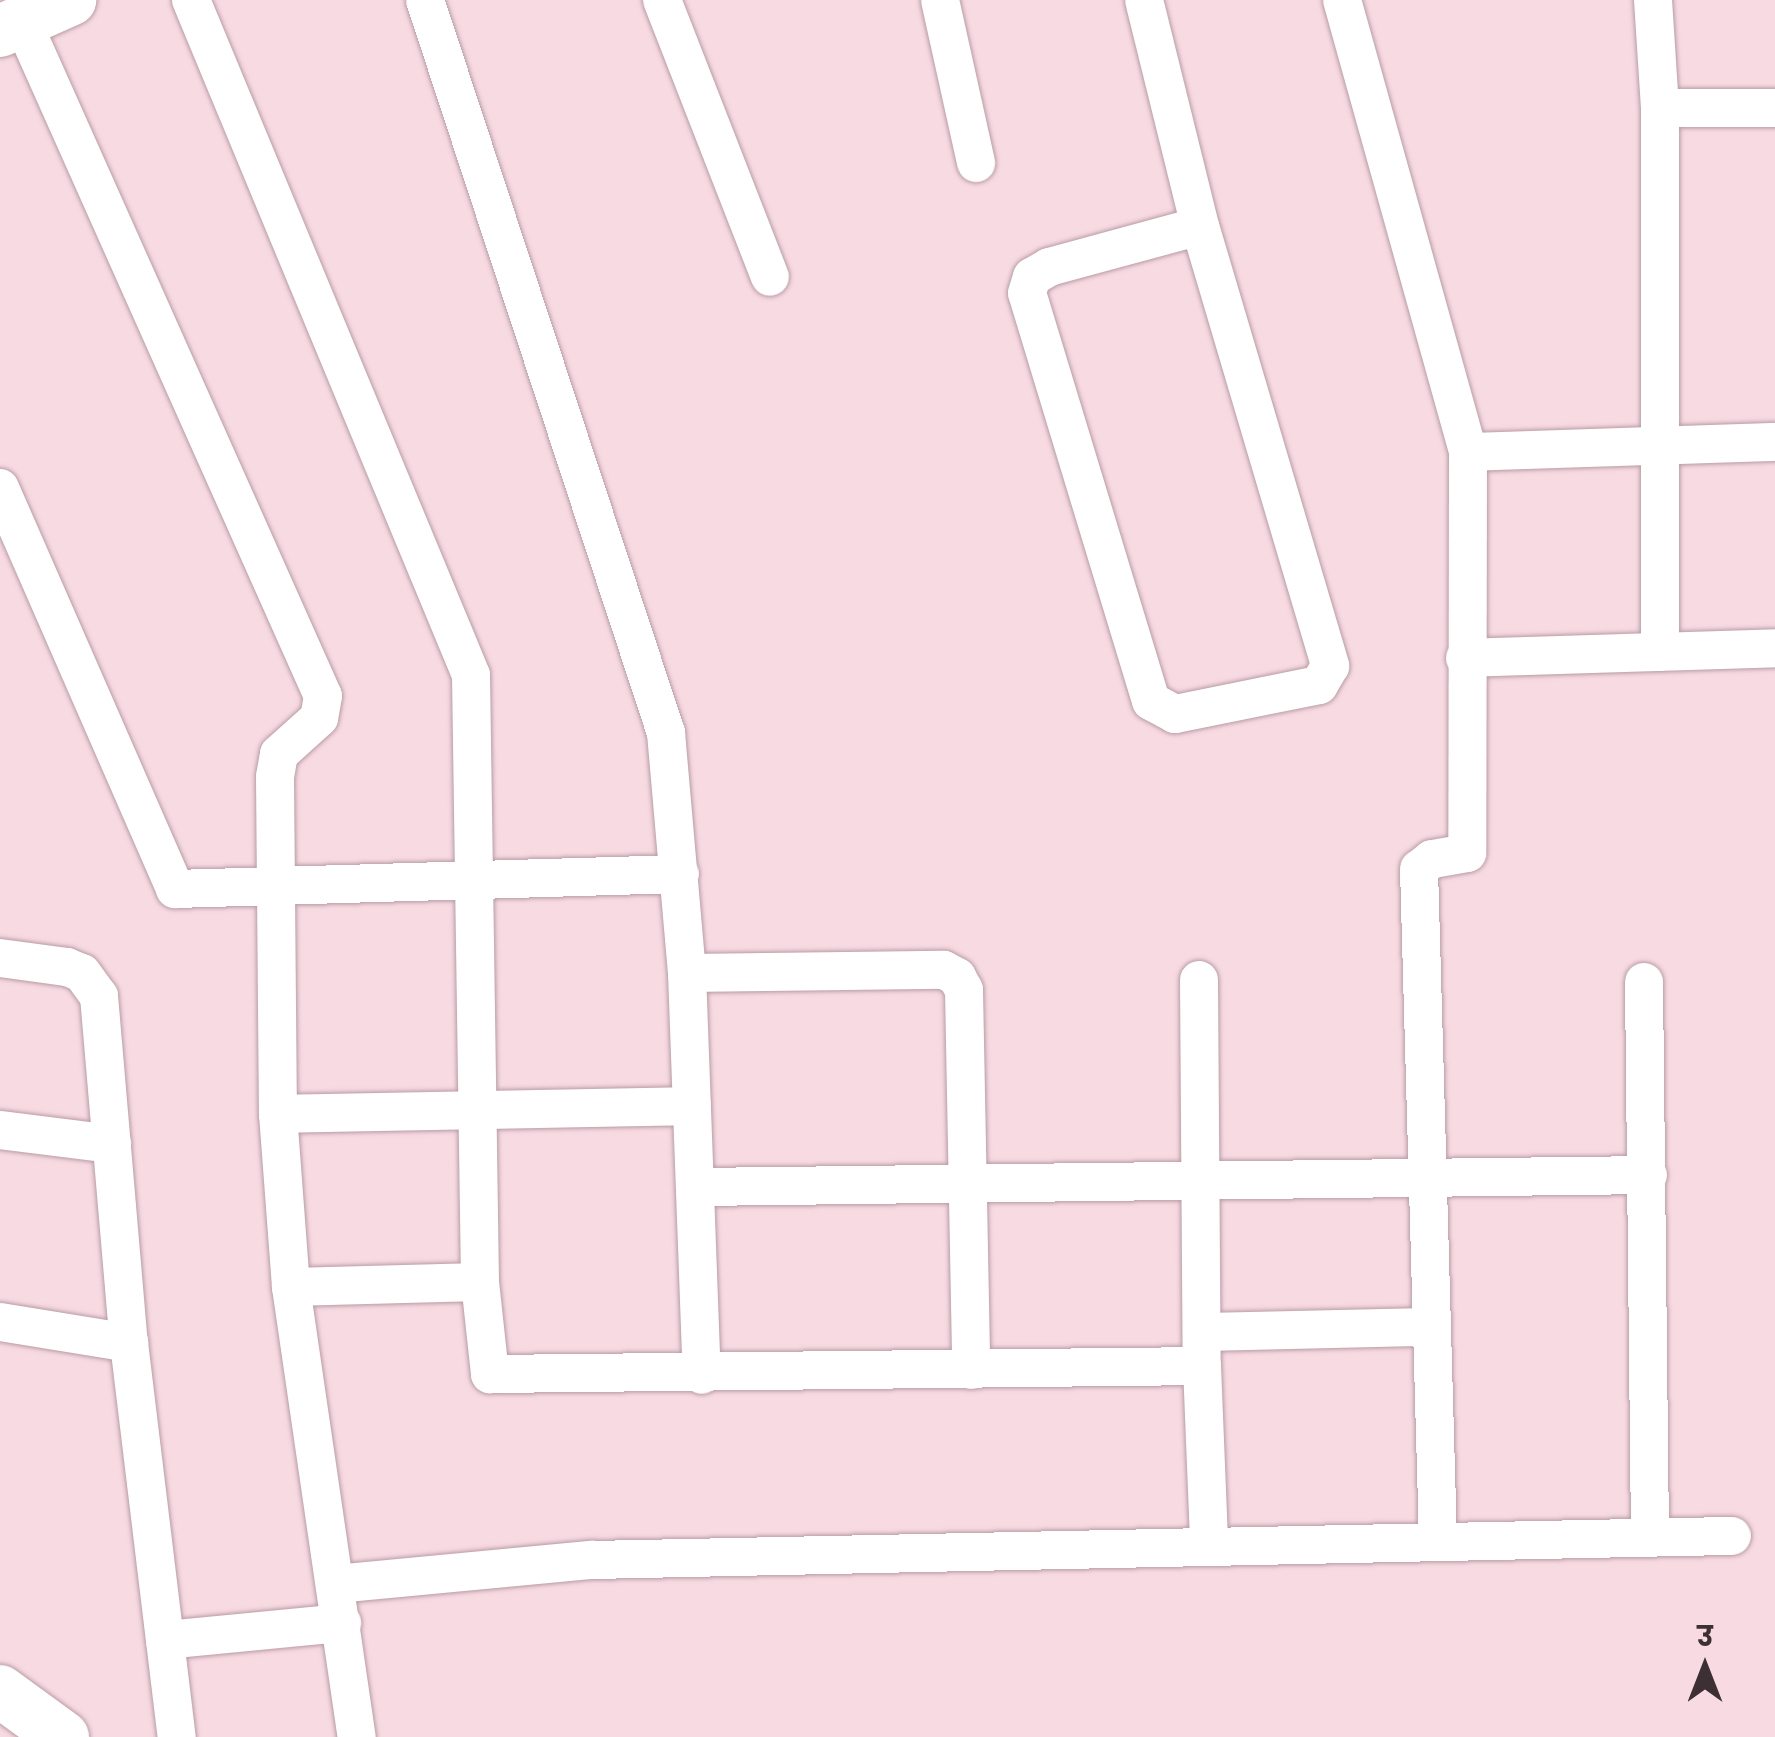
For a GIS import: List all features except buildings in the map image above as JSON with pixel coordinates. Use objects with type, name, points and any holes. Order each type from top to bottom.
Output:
[{"type":"street","points":[[70,0],[11,26],[323,696],[318,718],[279,754],[274,889],[278,1114],[291,1287],[357,1737]]},
{"type":"street","points":[[191,0],[466,653],[474,699],[470,878],[480,1282],[486,1364],[498,1378],[970,1370],[1431,1327]]},
{"type":"street","points":[[425,0],[660,708],[680,874],[687,973],[702,1375]]},
{"type":"street","points":[[662,0],[770,277]]},
{"type":"street","points":[[940,0],[976,162]]},
{"type":"street","points":[[1144,0],[1200,226],[1330,666],[1319,684],[1175,714],[1151,701],[1027,293],[1032,277],[1049,266],[1200,226]]},
{"type":"street","points":[[1342,0],[1468,452],[1467,853],[1432,859],[1420,870],[1438,1538]]},
{"type":"street","points":[[1653,0],[1660,108],[1660,652]]},
{"type":"street","points":[[1660,108],[1775,108]]},
{"type":"street","points":[[1468,452],[1775,442]]},
{"type":"street","points":[[0,488],[167,882],[186,892],[470,878],[680,874]]},
{"type":"street","points":[[1465,658],[1775,648]]},
{"type":"street","points":[[0,958],[66,966],[92,984],[99,996],[129,1343],[177,1737]]},
{"type":"street","points":[[687,973],[944,970],[958,977],[964,990],[970,1184],[970,1370]]},
{"type":"street","points":[[1199,980],[1202,1349],[1209,1542]]},
{"type":"street","points":[[1644,982],[1650,1538]]},
{"type":"street","points":[[278,1114],[692,1106]]},
{"type":"street","points":[[0,1130],[112,1144]]},
{"type":"street","points":[[696,1188],[1648,1175]]},
{"type":"street","points":[[291,1287],[480,1282]]},
{"type":"street","points":[[0,1322],[129,1343]]},
{"type":"street","points":[[336,1584],[592,1560],[1209,1542],[1732,1536]]},
{"type":"street","points":[[165,1640],[342,1623]]},
{"type":"street","points":[[0,1690],[63,1737]]}]
